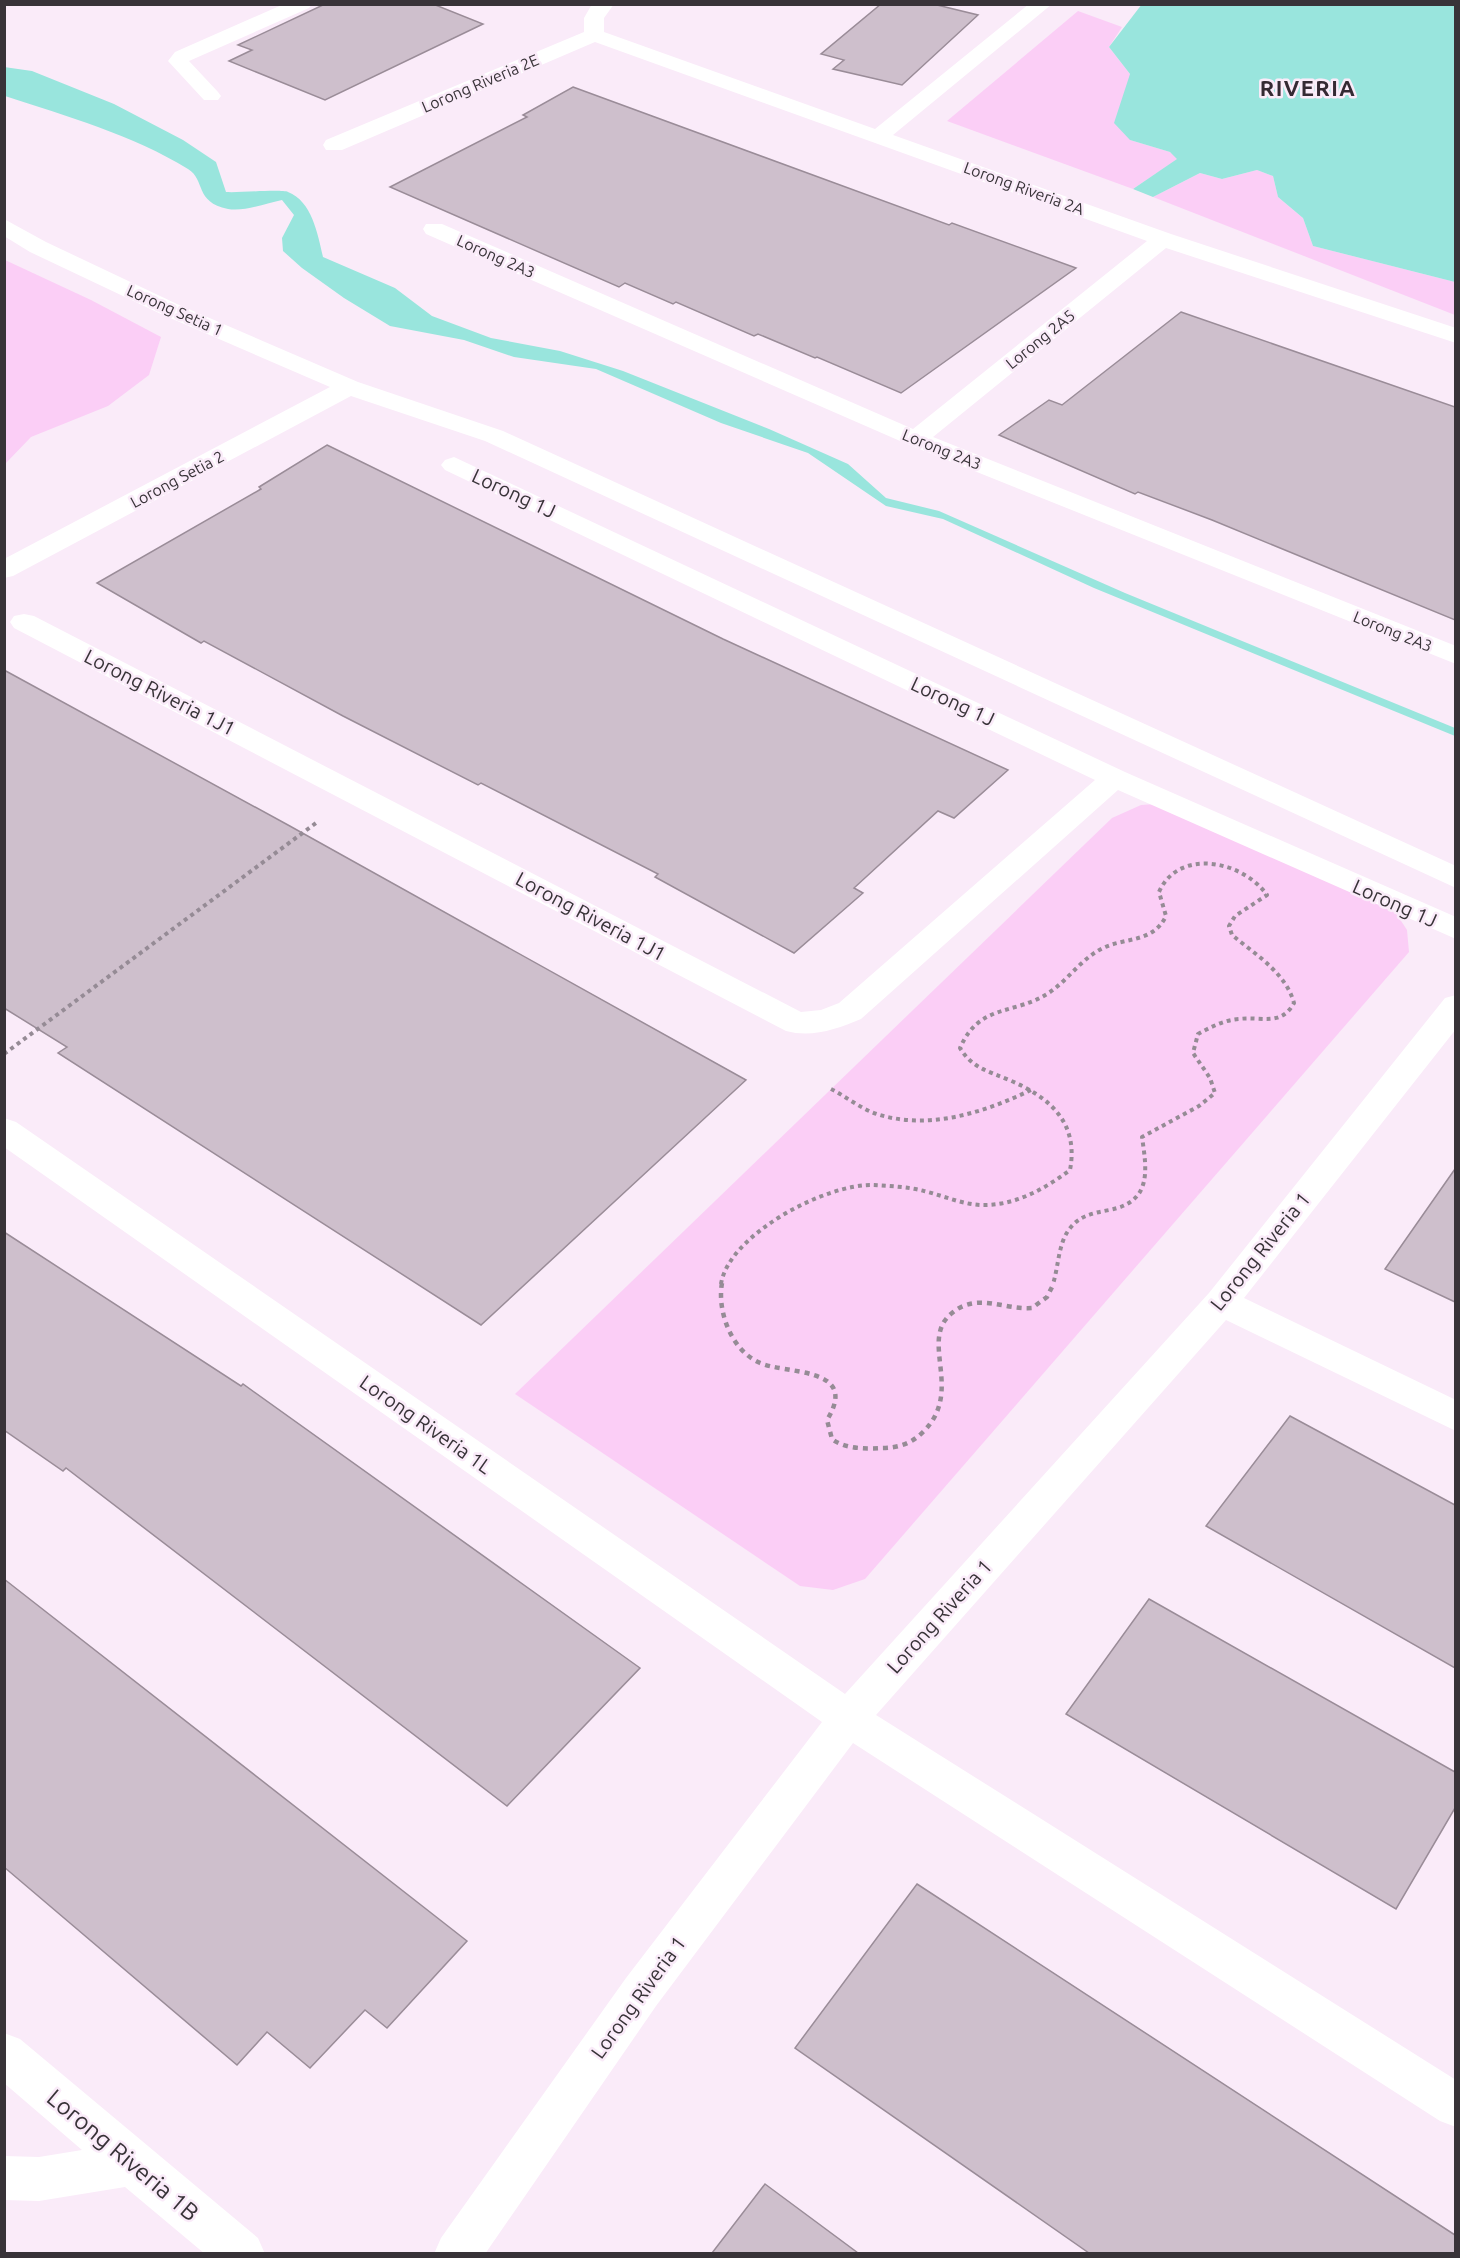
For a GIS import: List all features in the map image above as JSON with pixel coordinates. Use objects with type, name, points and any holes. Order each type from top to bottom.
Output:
[{"type":"street","points":[[210,96],[178,61],[182,56],[302,4]]},
{"type":"street","points":[[594,35],[592,22],[597,10],[604,4]]},
{"type":"street","points":[[880,135],[1042,4]]},
{"type":"street","name":"Lorong Riveria 2A","points":[[594,35],[880,135],[1163,239],[1455,336]]},
{"type":"street","name":"Lorong Riveria 2E","points":[[334,145],[594,35]]},
{"type":"street","name":"Lorong Setia 1","points":[[4,226],[38,247],[169,309],[348,387],[494,436],[1455,878]]},
{"type":"street","name":"Lorong 2A3","points":[[434,229],[916,439],[1455,656]]},
{"type":"street","name":"Lorong 2A5","points":[[916,439],[1163,239]]},
{"type":"street","name":"Lorong Setia 2","points":[[4,570],[348,387]]},
{"type":"street","name":"Lorong 1J","points":[[454,465],[1115,778],[1455,929]]},
{"type":"street","name":"Lorong Riveria 1J1","points":[[24,622],[797,1023],[825,1021],[850,1011],[1115,778]]},
{"type":"street","name":"Lorong Riveria 1","points":[[458,2253],[641,1992],[848,1718],[1221,1302],[1455,1006]]},
{"type":"street","name":"Lorong Riveria 1L","points":[[4,1130],[848,1718],[1455,2106]]},
{"type":"street","points":[[1221,1302],[1455,1417]]},
{"type":"street","name":"Lorong Riveria 1B","points":[[4,2054],[132,2164],[242,2253]]},
{"type":"street","points":[[4,2178],[39,2179],[132,2164]]},
{"type":"path","points":[[4,1054],[356,794]]},
{"type":"path","points":[[1204,863],[1214,864],[1249,876],[1262,886],[1267,895],[1259,903],[1235,916],[1229,926],[1232,935],[1287,983],[1294,994],[1293,1007],[1285,1015],[1271,1021],[1248,1018],[1228,1020],[1217,1023],[1198,1035],[1193,1053],[1210,1078],[1215,1092],[1207,1101],[1142,1137],[1148,1167],[1139,1193],[1123,1209],[1086,1214],[1070,1227],[1059,1246],[1055,1281],[1042,1303],[1027,1309],[985,1300],[968,1303],[950,1314],[943,1323],[939,1344],[944,1399],[927,1428],[905,1445],[885,1448],[850,1446],[835,1442],[829,1435],[827,1420],[834,1410],[835,1395],[829,1383],[818,1374],[765,1366],[755,1361],[736,1340],[726,1322],[719,1290],[728,1263],[754,1235],[773,1222],[831,1194],[859,1186],[922,1190],[948,1198],[987,1205],[1040,1191],[1070,1170],[1074,1155],[1068,1127],[1063,1118],[1057,1110],[1031,1090],[970,1063],[960,1048],[965,1031],[984,1017],[1004,1008],[1025,1005],[1044,996],[1061,985],[1088,957],[1104,947],[1135,940],[1160,928],[1166,916],[1159,892],[1167,876],[1175,870],[1204,863]]},
{"type":"path","points":[[831,1089],[878,1114],[905,1120],[951,1118],[1002,1105],[1031,1090]]},
{"type":"shaded area","points":[[1142,4],[1455,5],[1455,282],[1313,246],[1303,218],[1278,197],[1273,176],[1257,170],[1222,179],[1200,173],[1153,197],[1133,189],[1177,159],[1170,152],[1130,140],[1114,123],[1130,74],[1109,47]]},
{"type":"shaded area","points":[[1078,11],[1122,27],[1109,47],[1130,74],[1130,140],[1170,152],[1178,159],[1133,189],[947,121]]},
{"type":"shaded area","points":[[4,67],[32,71],[114,104],[183,140],[216,162],[226,192],[284,191],[296,196],[313,220],[323,257],[395,288],[432,316],[491,338],[560,351],[623,371],[769,429],[848,464],[886,498],[939,511],[1125,593],[1455,728],[1455,736],[1094,588],[943,519],[886,506],[808,453],[721,423],[596,369],[514,357],[464,340],[390,326],[344,298],[302,268],[283,251],[282,238],[294,215],[282,200],[234,210],[217,206],[205,196],[197,179],[188,169],[167,157],[99,127],[5,96]]},
{"type":"shaded area","points":[[1257,170],[1273,176],[1278,197],[1303,218],[1313,246],[1455,282],[1455,315],[1153,197],[1200,173],[1222,179]]},
{"type":"shaded area","points":[[5,260],[91,300],[161,337],[149,375],[108,406],[31,437],[5,464]]},
{"type":"shaded area","points":[[1170,803],[1394,910],[1407,930],[1409,952],[865,1579],[833,1590],[800,1586],[515,1394],[1112,818],[1141,805]]},
{"type":"building","points":[[325,4],[433,4],[483,24],[325,100],[229,61],[252,50],[238,45]]},
{"type":"building","points":[[881,4],[933,4],[978,15],[902,85],[833,69],[844,60],[821,54]]},
{"type":"building","points":[[573,87],[949,225],[952,223],[1076,268],[901,393],[758,334],[754,336],[676,302],[673,304],[625,283],[619,287],[390,187],[527,117],[523,115]]},
{"type":"building","points":[[1181,312],[1455,407],[1455,620],[1212,520],[1138,492],[1135,494],[999,435],[1049,400],[1062,405]]},
{"type":"building","points":[[327,445],[723,639],[1008,770],[954,818],[938,811],[854,888],[863,893],[794,953],[655,877],[658,874],[481,783],[478,785],[343,716],[204,641],[201,643],[97,583],[261,489],[259,487]]},
{"type":"building","points":[[4,670],[746,1080],[481,1325],[58,1053],[67,1047],[4,1008]]},
{"type":"building","points":[[1455,1169],[1455,1302],[1385,1269]]},
{"type":"building","points":[[4,1232],[241,1386],[243,1384],[640,1668],[507,1806],[66,1468],[63,1471],[4,1430]]},
{"type":"building","points":[[1290,1416],[1455,1505],[1455,1668],[1206,1526]]},
{"type":"building","points":[[4,1579],[467,1941],[387,2028],[365,2010],[310,2068],[267,2032],[237,2065],[4,1867]]},
{"type":"building","points":[[1149,1599],[1455,1772],[1455,1808],[1396,1909],[1066,1714]]},
{"type":"building","points":[[917,1884],[1455,2235],[1455,2253],[1089,2253],[795,2048]]},
{"type":"building","points":[[765,2184],[858,2253],[712,2253]]},
{"type":"district","name":"RIVERIA","points":[[1308,87]]}]
